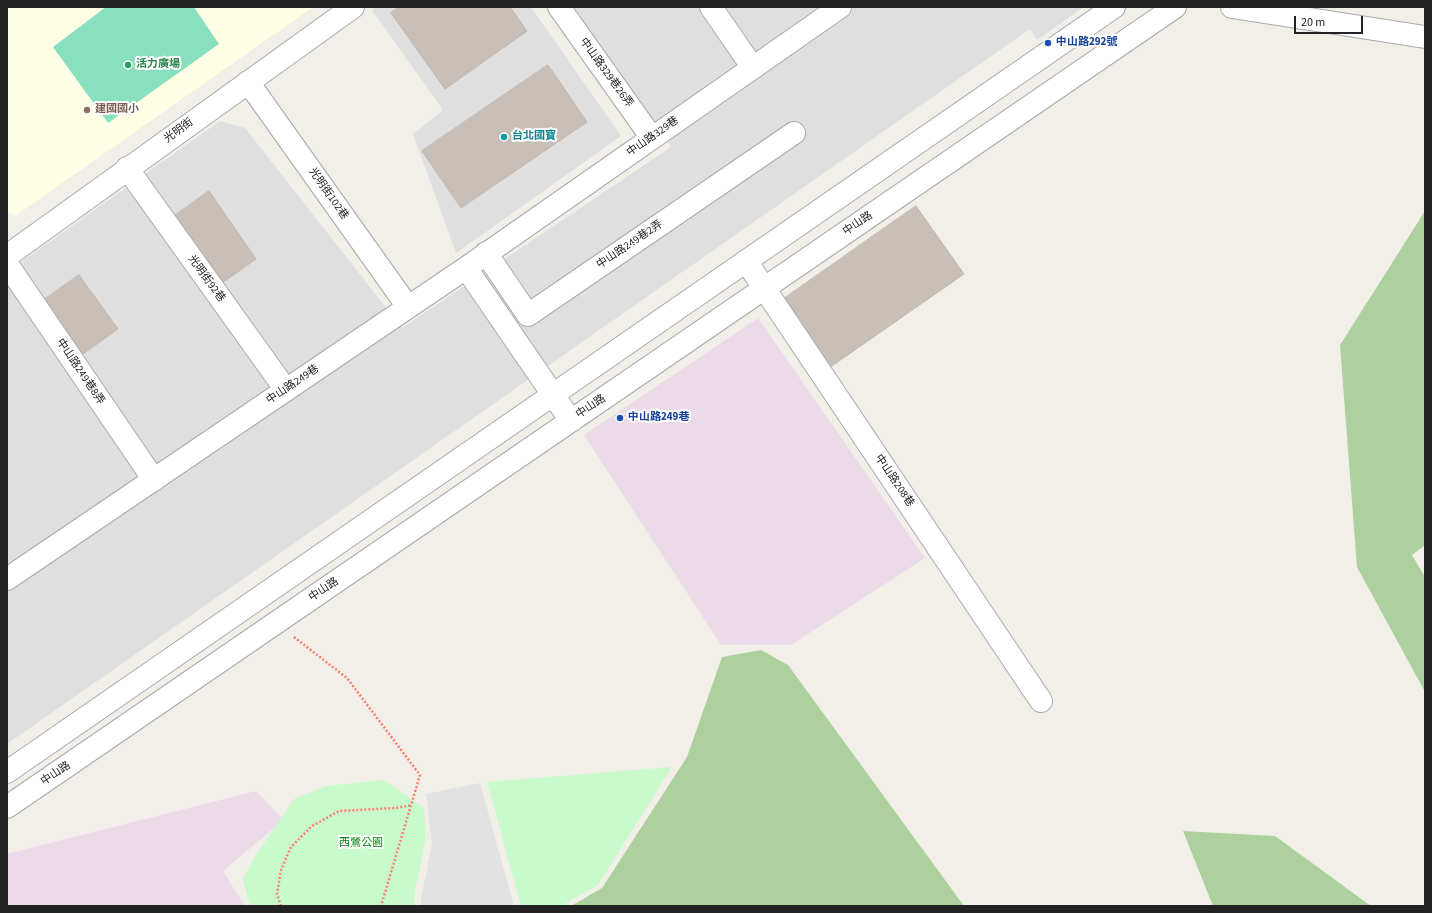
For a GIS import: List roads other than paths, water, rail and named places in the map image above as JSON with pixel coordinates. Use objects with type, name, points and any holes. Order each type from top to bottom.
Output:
[{"type":"street","name":"光明街","points":[[7,256],[127,168],[353,7]]},
{"type":"street","name":"中山路329巷26弄","points":[[559,7],[652,138]]},
{"type":"street","points":[[711,7],[753,68]]},
{"type":"street","name":"中山路329巷","points":[[466,268],[840,7]]},
{"type":"street","points":[[7,772],[1114,7]]},
{"type":"street","name":"中山路","points":[[7,808],[1175,7]]},
{"type":"street","points":[[1232,7],[1425,37]]},
{"type":"street","name":"光明街102巷","points":[[248,82],[408,307]]},
{"type":"street","name":"中山路249巷2弄","points":[[486,253],[528,315],[794,133]]},
{"type":"street","name":"光明街92巷","points":[[127,168],[286,390]]},
{"type":"street","name":"中山路208巷","points":[[746,261],[1041,701]]},
{"type":"street","name":"中山路249巷8弄","points":[[7,264],[154,480]]},
{"type":"street","points":[[466,268],[571,421]]},
{"type":"street","name":"中山路249巷","points":[[7,579],[466,268]]},
{"type":"place","name":"中山路292號","points":[[1048,43]]},
{"type":"place","name":"活力廣場","points":[[128,65]]},
{"type":"place","name":"建國國小","points":[[87,110]]},
{"type":"place","name":"台北國寶","points":[[504,137]]},
{"type":"place","name":"中山路249巷","points":[[620,418]]},
{"type":"park label","name":"西鶯公園","points":[[361,844]]}]
